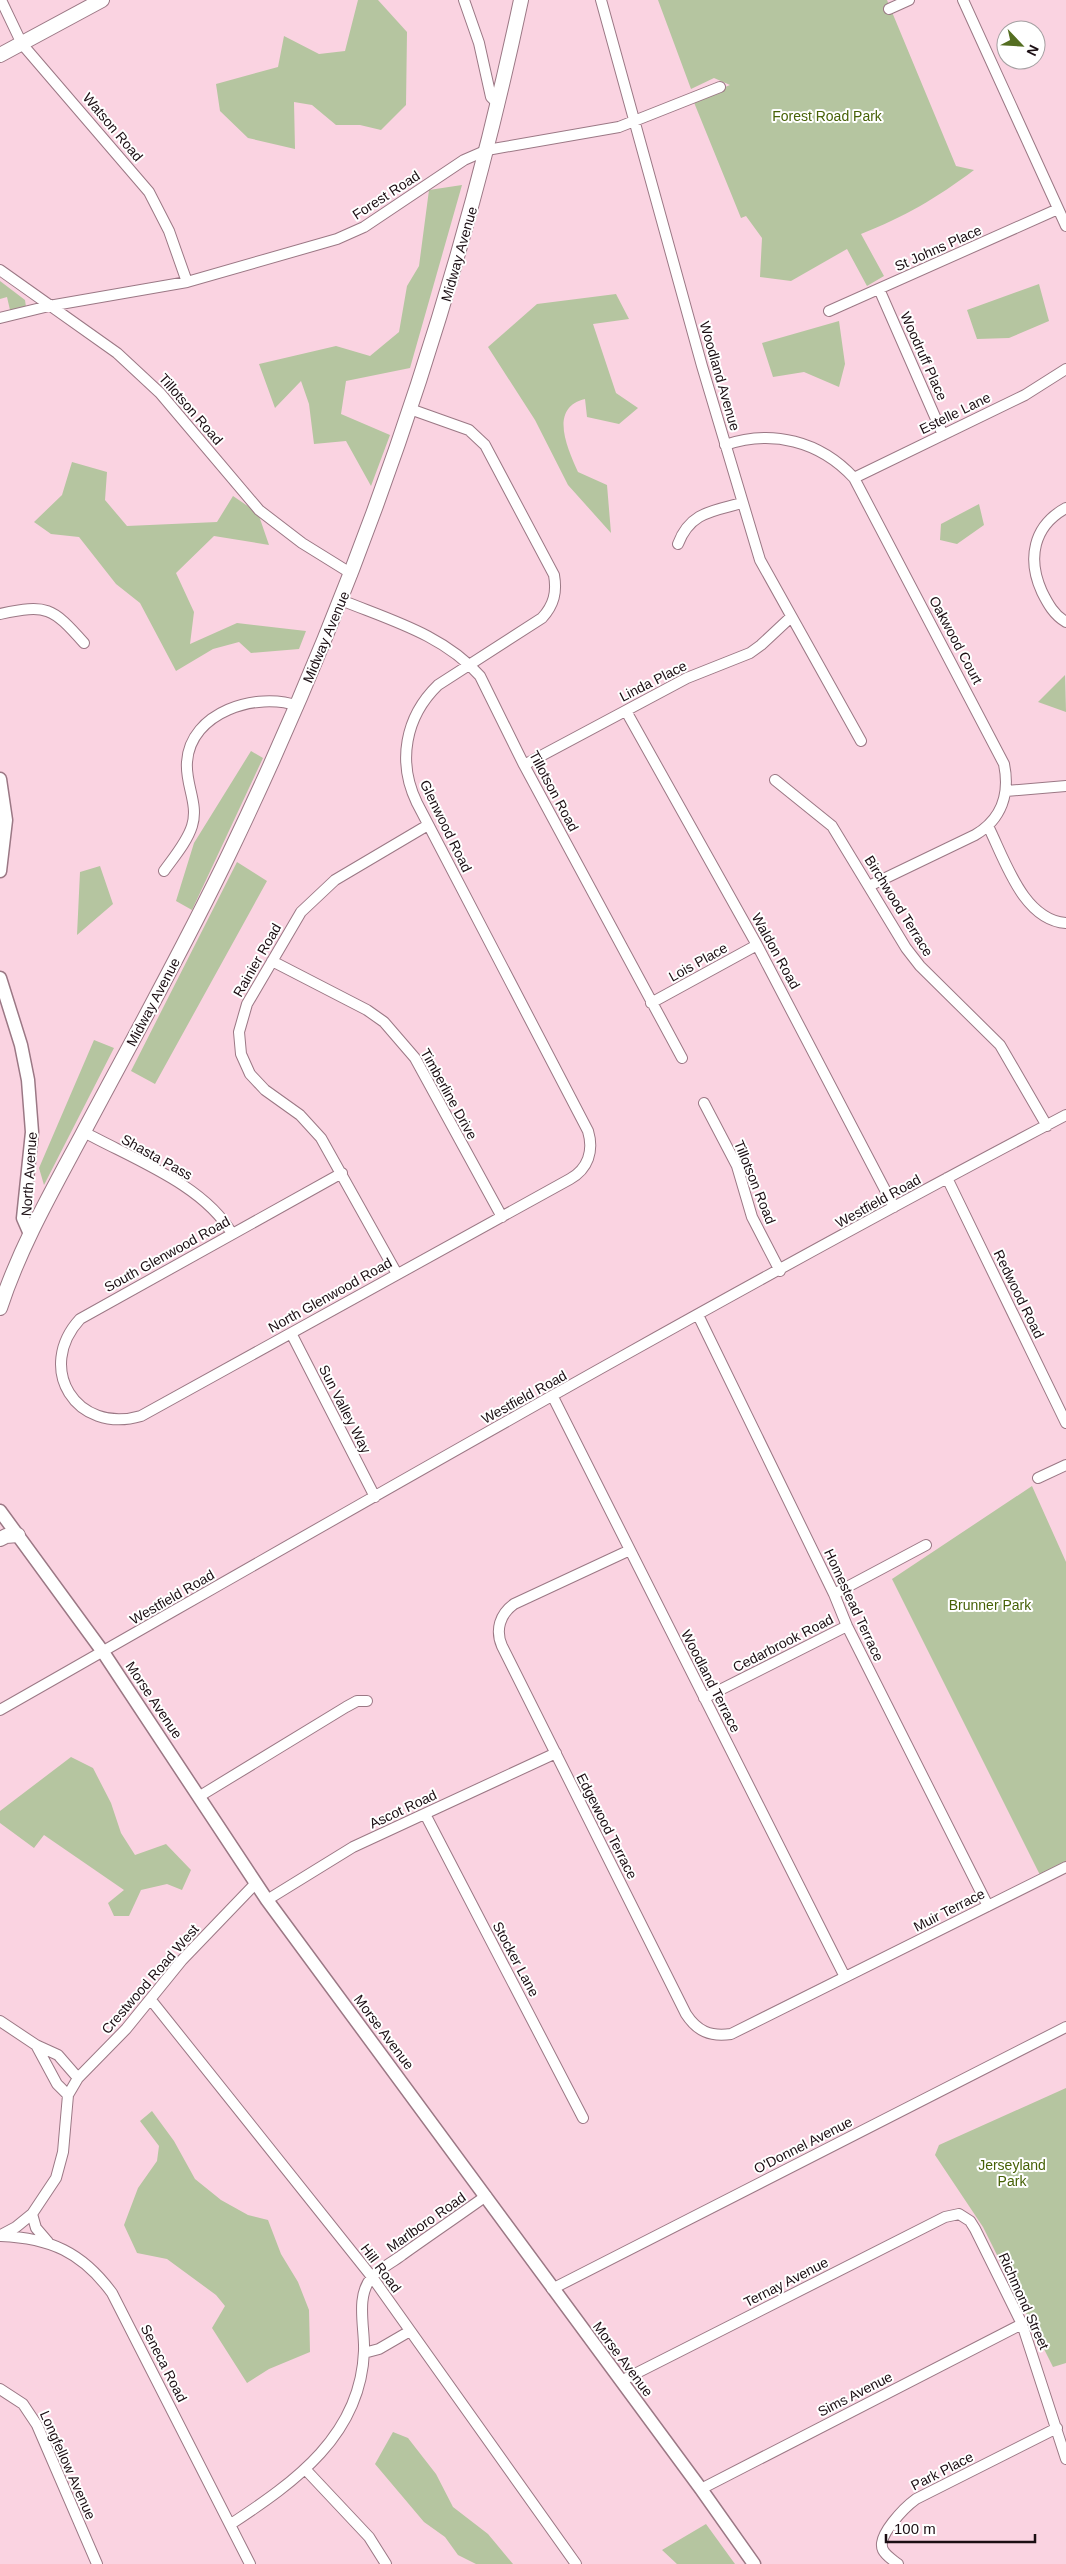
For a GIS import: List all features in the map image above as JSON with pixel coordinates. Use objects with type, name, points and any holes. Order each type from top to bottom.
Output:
[{"type":"main road","points":[[0,55],[102,0]]},
{"type":"main road","name":"Midway Avenue","points":[[30,1234],[202,908],[298,706],[352,574],[447,298],[499,105],[521,0]]},
{"type":"main road","name":"North Avenue","points":[[0,1308],[30,1234]]},
{"type":"main road","points":[[0,1539],[6,1536],[18,1535]]},
{"type":"street","name":"Watson Road","points":[[1,0],[22,44],[149,192],[169,231],[187,282]]},
{"type":"street","points":[[464,0],[479,43],[490,97],[499,105]]},
{"type":"street","name":"Woodland Avenue","points":[[601,0],[725,444],[760,560],[861,741]]},
{"type":"street","points":[[889,9],[909,0]]},
{"type":"street","points":[[963,0],[1066,226]]},
{"type":"street","name":"Forest Road","points":[[0,318],[49,306],[187,282],[337,239],[364,227],[464,160],[487,150],[619,127],[720,86]]},
{"type":"street","name":"St Johns Place","points":[[829,311],[1058,209]]},
{"type":"street","name":"Tillotson Road","points":[[0,270],[117,353],[141,374],[184,420],[259,510],[302,543],[352,574]]},
{"type":"street","name":"Woodruff Place","points":[[879,289],[943,434]]},
{"type":"street","name":"Estelle Lane","points":[[854,478],[1025,395],[1066,370]]},
{"type":"street","name":"Glenwood Road","points":[[410,409],[469,430],[485,445],[554,575],[555,594],[548,612],[542,618],[430,692],[416,713],[408,736],[405,757],[407,777],[414,796],[588,1131],[591,1150]]},
{"type":"street","name":"Oakwood Court","points":[[725,444],[760,437],[796,441],[829,456],[854,478],[1002,758],[1007,776],[1006,791],[998,813],[988,826],[975,835],[869,886]]},
{"type":"street","points":[[678,544],[683,530],[693,520],[705,514],[742,503]]},
{"type":"street","points":[[1066,508],[1045,525],[1036,540],[1033,558],[1037,581],[1049,606],[1066,622]]},
{"type":"street","name":"Tillotson Road","points":[[341,600],[434,639],[456,652],[470,664],[486,685],[524,765],[682,1058]]},
{"type":"street","points":[[0,614],[31,607],[51,612],[67,623],[84,643]]},
{"type":"street","name":"Linda Place","points":[[524,765],[687,678],[750,653],[791,617]]},
{"type":"street","points":[[164,871],[188,836],[193,825],[194,802],[187,775],[187,761],[189,749],[200,729],[210,719],[235,708],[271,700],[285,701],[298,706]]},
{"type":"street","name":"Waldon Road","points":[[626,711],[757,945],[894,1207]]},
{"type":"street","points":[[0,779],[6,820],[0,871]]},
{"type":"street","name":"Birchwood Terrace","points":[[775,780],[832,826],[920,966],[1000,1045],[1047,1126]]},
{"type":"street","points":[[1006,791],[1066,786]]},
{"type":"street","name":"Rainier Road","points":[[398,1274],[342,1172],[311,1126],[254,1080],[241,1054],[239,1032],[241,1018],[301,912],[336,880],[428,825]]},
{"type":"street","points":[[988,826],[1032,908],[1049,920],[1066,923]]},
{"type":"street","name":"Lois Place","points":[[651,1003],[757,945]]},
{"type":"street","name":"Timberline Drive","points":[[272,961],[367,1010],[384,1022],[397,1036],[415,1058],[502,1217]]},
{"type":"street","name":"North Avenue","points":[[0,978],[21,1045],[28,1080],[32,1132],[23,1218],[30,1234]]},
{"type":"street","name":"Tillotson Road","points":[[704,1103],[736,1166],[752,1216],[780,1271]]},
{"type":"street","name":"Westfield Road","points":[[0,1710],[698,1315],[946,1178],[1066,1115]]},
{"type":"street","name":"Shasta Pass","points":[[84,1132],[178,1182],[212,1209],[226,1223],[232,1234]]},
{"type":"street","name":"North Glenwood Road","points":[[71,1395],[79,1405],[99,1417],[117,1420],[129,1419],[148,1412],[576,1176],[588,1161],[591,1150]]},
{"type":"street","name":"South Glenwood Road","points":[[71,1395],[63,1379],[61,1355],[66,1338],[80,1319],[342,1172]]},
{"type":"street","name":"Redwood Road","points":[[946,1178],[1066,1423]]},
{"type":"street","name":"Homestead Terrace","points":[[698,1315],[834,1594],[847,1626],[988,1906]]},
{"type":"street","name":"Sun Valley Way","points":[[291,1333],[375,1497]]},
{"type":"street","name":"Woodland Terrace","points":[[553,1397],[845,1977]]},
{"type":"street","points":[[1038,1478],[1066,1465]]},
{"type":"street","name":"Morse Avenue","points":[[0,1511],[103,1652],[267,1900],[701,2489],[754,2564]]},
{"type":"street","name":"Cedarbrook Road","points":[[834,1594],[926,1545]]},
{"type":"street","name":"Edgewood Terrace","points":[[630,1550],[514,1604],[501,1619],[499,1628],[500,1642],[686,2014],[698,2029],[712,2035],[731,2034],[845,1977]]},
{"type":"street","name":"Cedarbrook Road","points":[[704,1698],[847,1626]]},
{"type":"street","points":[[200,1796],[346,1707],[358,1702],[367,1701]]},
{"type":"street","name":"Ascot Road","points":[[267,1900],[353,1847],[556,1753]]},
{"type":"street","name":"Stocker Lane","points":[[425,1814],[583,2118]]},
{"type":"street","name":"Muir Terrace","points":[[845,1977],[1066,1867]]},
{"type":"street","name":"Crestwood Road West","points":[[68,2096],[78,2078],[150,2000],[182,1960],[256,1883]]},
{"type":"street","name":"Hill Road","points":[[150,2000],[372,2277],[576,2564]]},
{"type":"street","points":[[0,2021],[36,2045],[58,2055],[78,2078]]},
{"type":"street","name":"O'Donnel Avenue","points":[[552,2288],[1066,2027]]},
{"type":"street","points":[[1,2236],[32,2214],[43,2200],[60,2166],[68,2096],[57,2084],[36,2045]]},
{"type":"street","name":"Marlboro Road","points":[[372,2277],[486,2196]]},
{"type":"street","points":[[32,2214],[36,2228],[48,2242]]},
{"type":"street","name":"Ternay Avenue","points":[[621,2381],[945,2217],[952,2214],[964,2217]]},
{"type":"street","name":"Richmond Street","points":[[964,2217],[975,2229],[1022,2324],[1066,2459]]},
{"type":"street","name":"Seneca Road","points":[[1,2236],[48,2242],[70,2252],[88,2264],[112,2293],[232,2524],[250,2564]]},
{"type":"street","points":[[232,2524],[283,2489],[306,2470],[346,2419],[356,2400],[364,2353],[362,2301],[372,2277]]},
{"type":"street","name":"Sims Avenue","points":[[701,2489],[1022,2324]]},
{"type":"street","points":[[364,2353],[379,2349],[410,2331]]},
{"type":"street","name":"Longfellow Avenue","points":[[0,2389],[23,2404],[37,2425],[97,2564]]},
{"type":"street","name":"Park Place","points":[[898,2564],[883,2550],[881,2541],[884,2534],[907,2506],[916,2499],[1057,2428]]},
{"type":"street","points":[[306,2470],[369,2537],[386,2564]]},
{"type":"green space","points":[[358,0],[378,0],[407,32],[406,105],[381,130],[360,125],[336,125],[312,105],[294,102],[295,149],[248,138],[220,111],[216,84],[278,67],[284,36],[319,54],[345,51]]},
{"type":"green space","name":"Forest Road Park","points":[[658,0],[887,0],[956,166],[974,170],[920,206],[892,221],[861,234],[884,276],[867,286],[847,249],[791,281],[760,277],[762,238],[746,216],[741,218],[693,100],[730,85],[714,78],[691,89]]},
{"type":"green space","points":[[462,185],[410,368],[346,381],[341,414],[390,435],[371,486],[346,441],[314,444],[309,404],[301,381],[275,408],[259,364],[336,346],[370,356],[399,332],[407,286],[419,266],[429,190]]},
{"type":"green space","points":[[0,281],[25,300],[26,307],[10,310],[7,297],[0,299]]},
{"type":"green space","points":[[1039,284],[1049,321],[1009,338],[977,339],[967,310]]},
{"type":"green space","points":[[616,294],[629,319],[593,324],[616,393],[638,408],[619,424],[587,417],[585,399],[574,404],[567,411],[564,420],[566,441],[578,472],[607,485],[611,533],[568,485],[535,420],[488,347],[537,304]]},
{"type":"green space","points":[[839,321],[845,364],[839,387],[804,372],[773,377],[762,343]]},
{"type":"green space","points":[[72,462],[107,472],[105,500],[127,526],[217,522],[233,496],[258,513],[269,545],[214,536],[176,573],[194,612],[190,644],[237,623],[306,631],[299,649],[251,653],[239,642],[213,649],[176,671],[140,603],[116,584],[79,537],[51,534],[34,522],[62,495]]},
{"type":"green space","points":[[979,504],[984,525],[957,544],[940,540],[941,524]]},
{"type":"green space","points":[[1065,675],[1066,712],[1038,702]]},
{"type":"green space","points":[[251,751],[263,758],[192,910],[176,901],[194,843]]},
{"type":"green space","points":[[237,862],[267,881],[155,1084],[131,1071]]},
{"type":"green space","points":[[100,866],[113,904],[77,935],[80,872]]},
{"type":"green space","points":[[94,1040],[114,1048],[44,1185],[39,1168]]},
{"type":"green space","name":"Brunner Park","points":[[1032,1486],[1066,1562],[1066,1862],[1040,1875],[892,1579]]},
{"type":"green space","points":[[71,1757],[93,1768],[111,1803],[121,1833],[135,1855],[166,1844],[191,1870],[182,1890],[167,1884],[141,1890],[129,1916],[114,1916],[108,1903],[124,1890],[44,1835],[34,1848],[0,1823],[0,1811]]},
{"type":"green space","name":"Jerseyland Park","points":[[1066,2088],[1066,2363],[1053,2367],[983,2227],[935,2155],[939,2145]]},
{"type":"green space","points":[[152,2111],[174,2141],[195,2179],[221,2200],[248,2215],[268,2220],[281,2254],[298,2282],[309,2310],[310,2352],[269,2369],[247,2383],[212,2328],[225,2306],[216,2295],[167,2259],[137,2253],[124,2225],[138,2188],[157,2161],[159,2146],[140,2121]]},
{"type":"green space","points":[[393,2432],[408,2438],[436,2474],[453,2507],[488,2534],[513,2564],[476,2564],[458,2555],[445,2537],[424,2522],[375,2464]]},
{"type":"green space","points":[[706,2524],[735,2564],[677,2564],[662,2550]]}]
